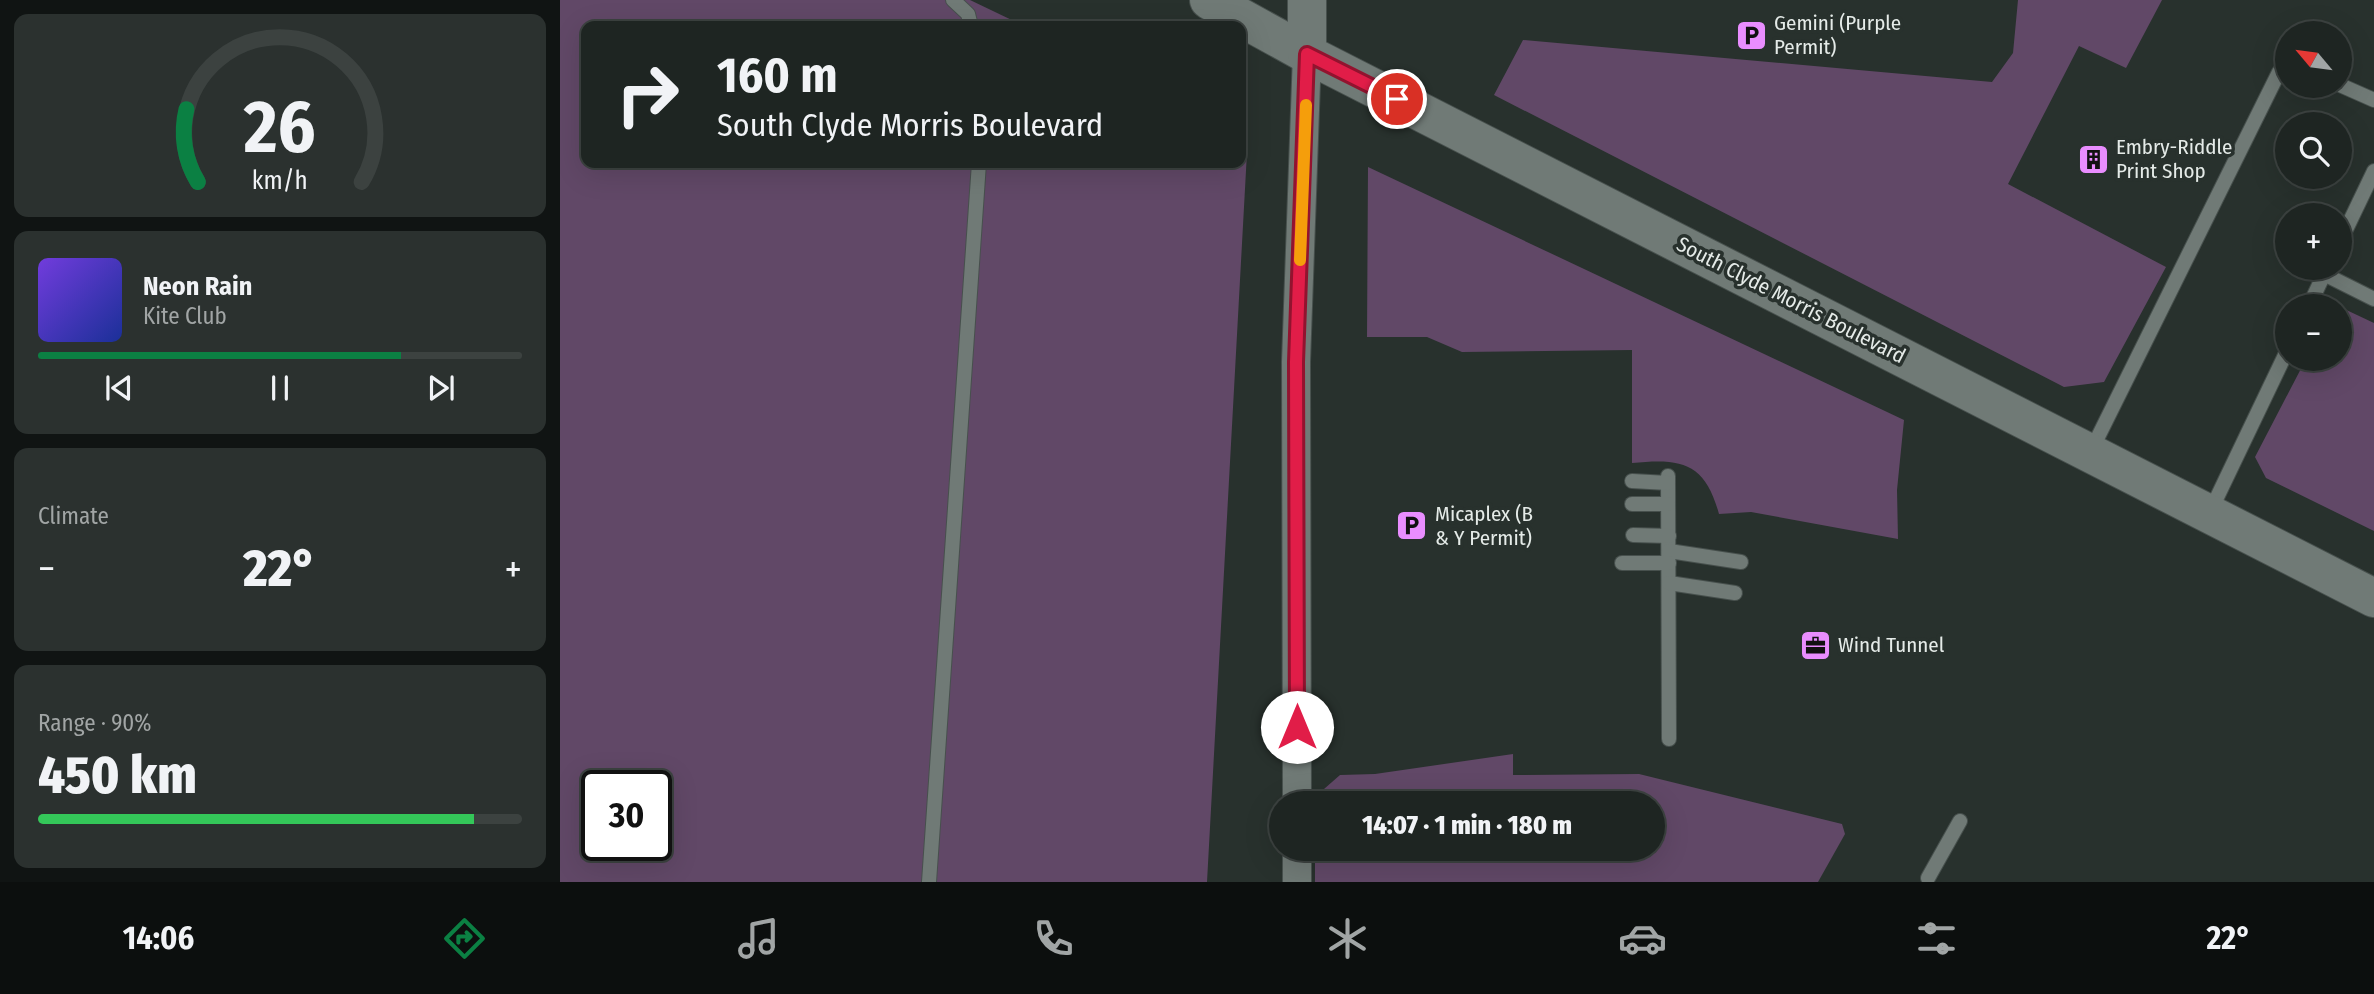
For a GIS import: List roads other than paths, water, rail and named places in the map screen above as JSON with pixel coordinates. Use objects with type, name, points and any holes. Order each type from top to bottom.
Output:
[{"type":"main road","name":"South Clyde Morris Boulevard","points":[[1209,0],[1307,54],[2210,512],[2374,598]]},
{"type":"main road","points":[[1307,0],[1307,54]]},
{"type":"street","points":[[1297,791],[1296,362],[1307,54]]},
{"type":"street","points":[[1297,861],[1297,882]]},
{"type":"lane","points":[[953,0],[968,14],[970,21]]},
{"type":"lane","points":[[2091,452],[2275,80]]},
{"type":"lane","points":[[2352,90],[2374,100]]},
{"type":"lane","points":[[929,882],[979,168]]},
{"type":"lane","points":[[2352,217],[2374,171]]},
{"type":"lane","points":[[2341,280],[2374,299]]},
{"type":"lane","points":[[2210,512],[2277,371]]},
{"type":"lane","points":[[1632,481],[1668,479],[1669,739]]},
{"type":"lane","points":[[1632,504],[1668,504]]},
{"type":"lane","points":[[1633,535],[1669,550],[1741,562]]},
{"type":"lane","points":[[1622,563],[1669,550]]},
{"type":"lane","points":[[1669,583],[1735,593]]},
{"type":"lane","points":[[1928,878],[1960,821]]},
{"type":"place","name":"Gemini (Purple Permit)","points":[[1751,35]]},
{"type":"place","name":"Embry-Riddle Print Shop","points":[[2093,159]]},
{"type":"place","name":"Micaplex (B & Y Permit)","points":[[1412,526]]},
{"type":"place","name":"Wind Tunnel","points":[[1815,645]]}]
